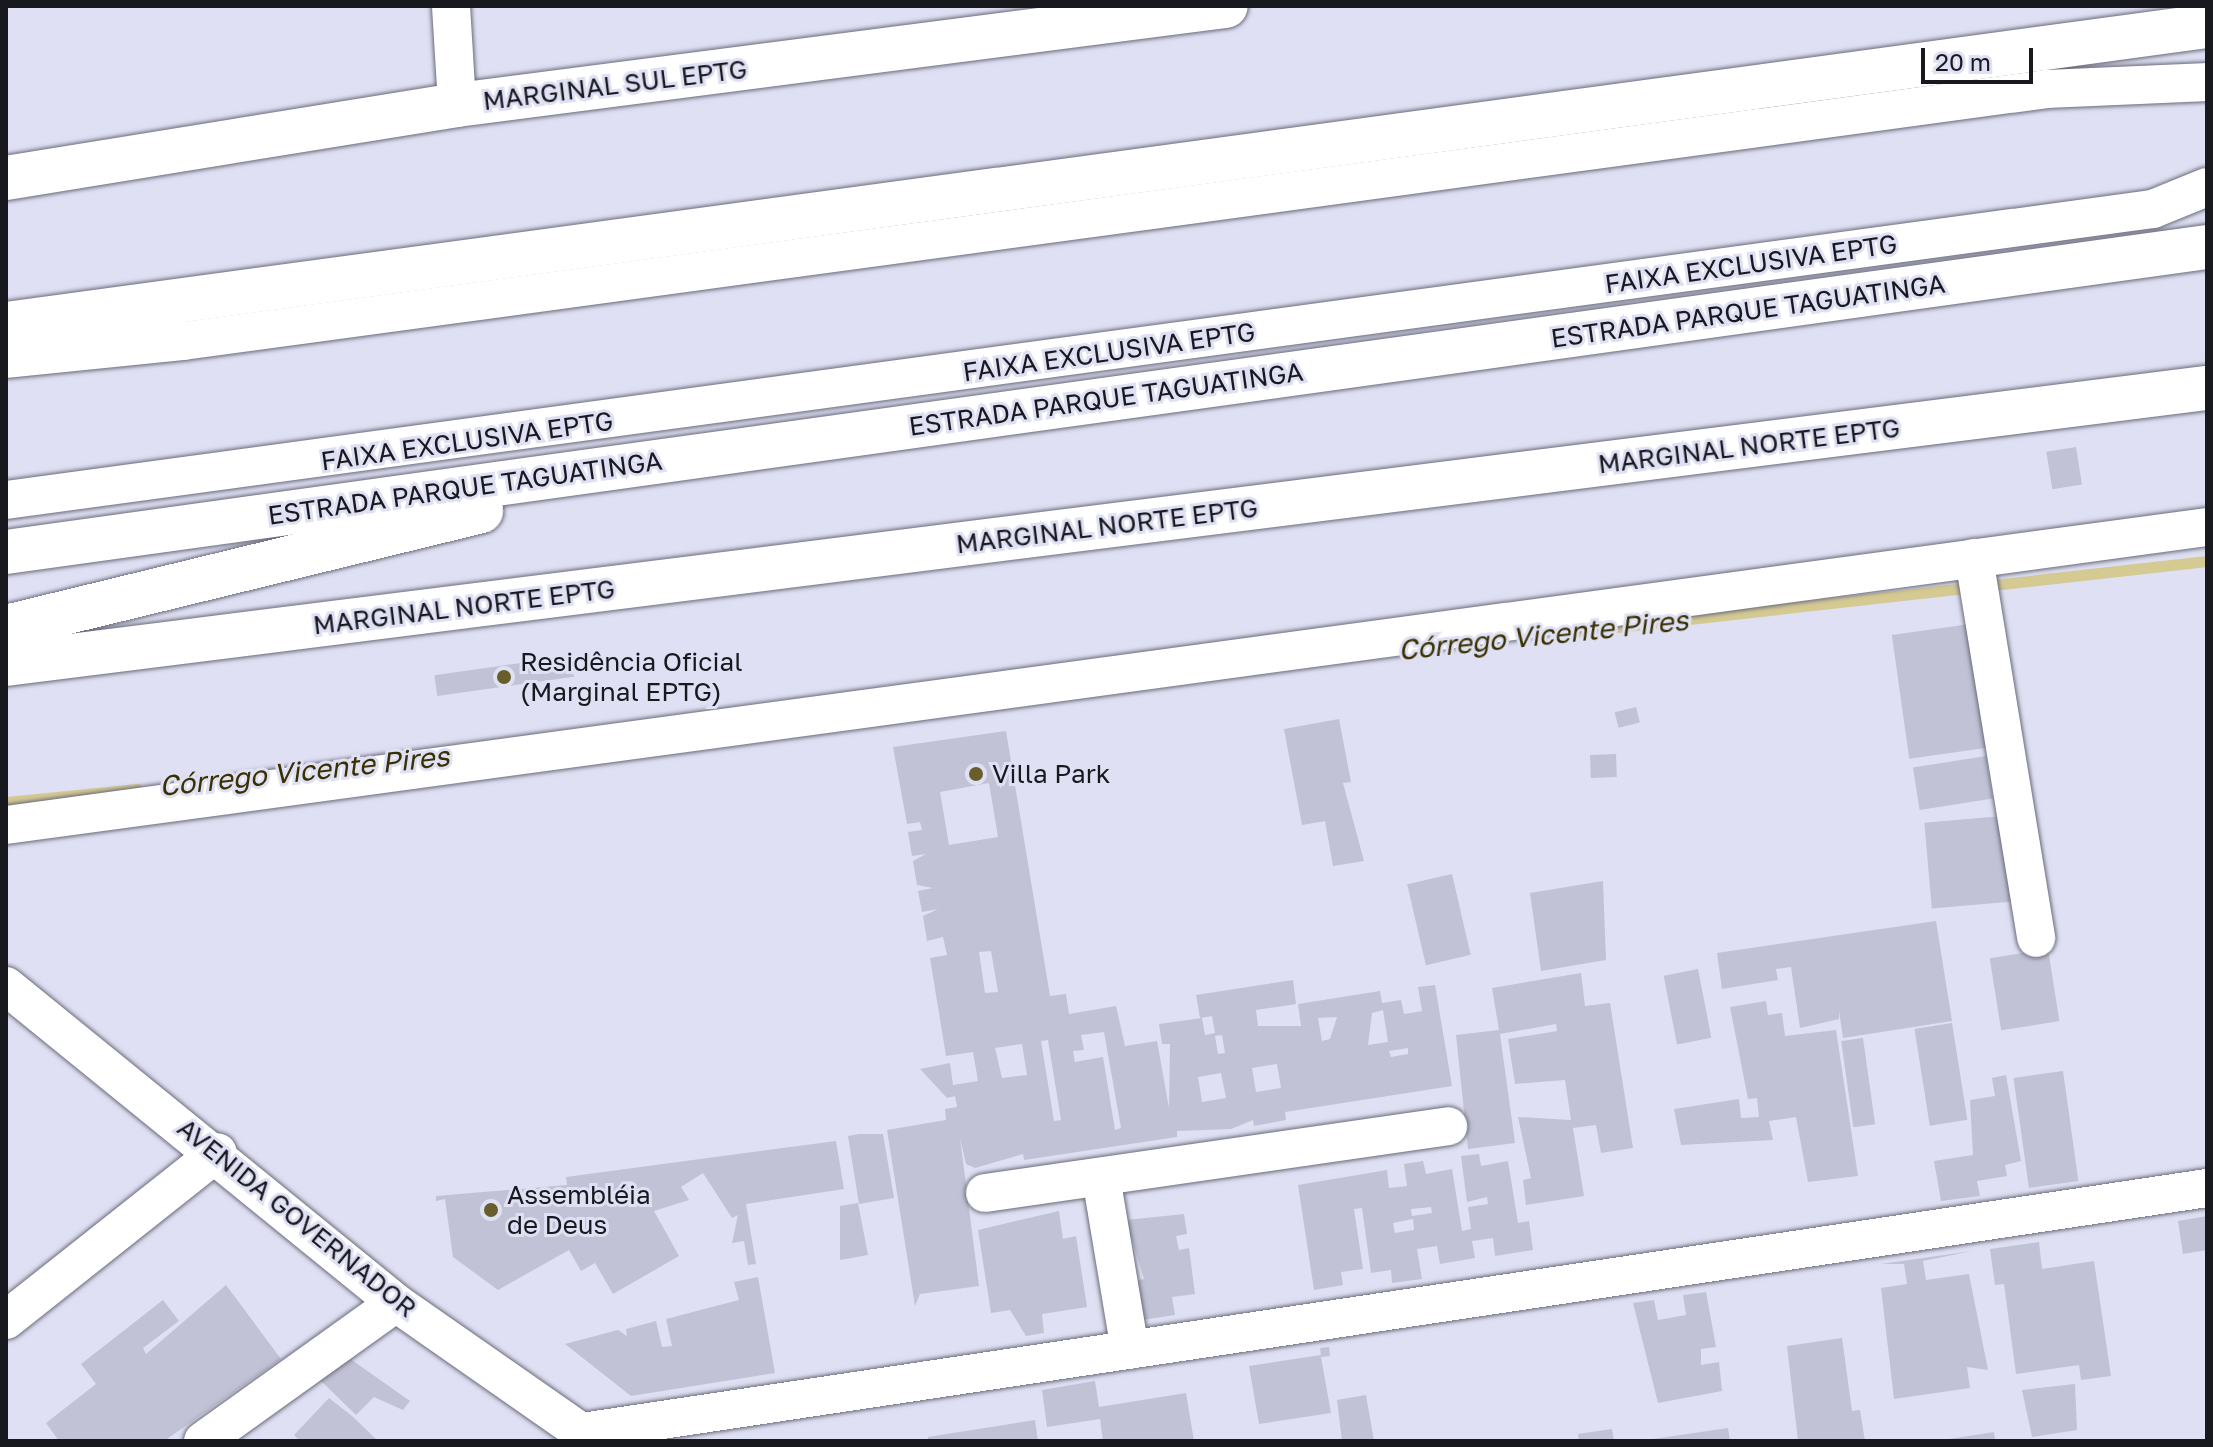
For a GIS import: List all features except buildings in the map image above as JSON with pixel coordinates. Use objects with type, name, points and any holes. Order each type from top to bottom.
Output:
[{"type":"main road","name":"MARGINAL SUL EPTG","points":[[6,178],[457,105],[1226,6]]},
{"type":"main road","points":[[6,324],[2207,26]]},
{"type":"main road","name":"ESTRADA PARQUE TAGUATINGA","points":[[6,552],[2207,247]]},
{"type":"main road","points":[[6,310],[72,315]]},
{"type":"main road","name":"MARGINAL NORTE EPTG","points":[[6,664],[2207,388]]},
{"type":"main road","points":[[6,627],[713,454]]},
{"type":"street","points":[[451,6],[457,105]]},
{"type":"street","points":[[6,359],[183,341],[2048,89],[2207,82]]},
{"type":"street","name":"FAIXA EXCLUSIVA EPTG","points":[[6,500],[2153,209],[2207,187]]},
{"type":"street","points":[[6,825],[2207,527]]},
{"type":"street","points":[[1974,558],[2036,938]]},
{"type":"street","name":"AVENIDA GOVERNADOR","points":[[6,986],[218,1152],[396,1303],[588,1437]]},
{"type":"street","points":[[985,1193],[1448,1126]]},
{"type":"street","points":[[6,1320],[218,1152]]},
{"type":"street","points":[[1101,1177],[1130,1350]]},
{"type":"street","points":[[588,1437],[1130,1350],[2207,1188]]},
{"type":"street","points":[[203,1441],[396,1303]]},
{"type":"waterway","name":"Córrego Vicente Pires","points":[[1564,633],[2207,561]]},
{"type":"waterway","name":"Córrego Vicente Pires","points":[[6,802],[137,789]]},
{"type":"place","name":"Residência Oficial (Marginal EPTG)","points":[[504,677]]},
{"type":"place","name":"Villa Park","points":[[976,774]]},
{"type":"place","name":"Assembléia de Deus","points":[[491,1210]]}]
